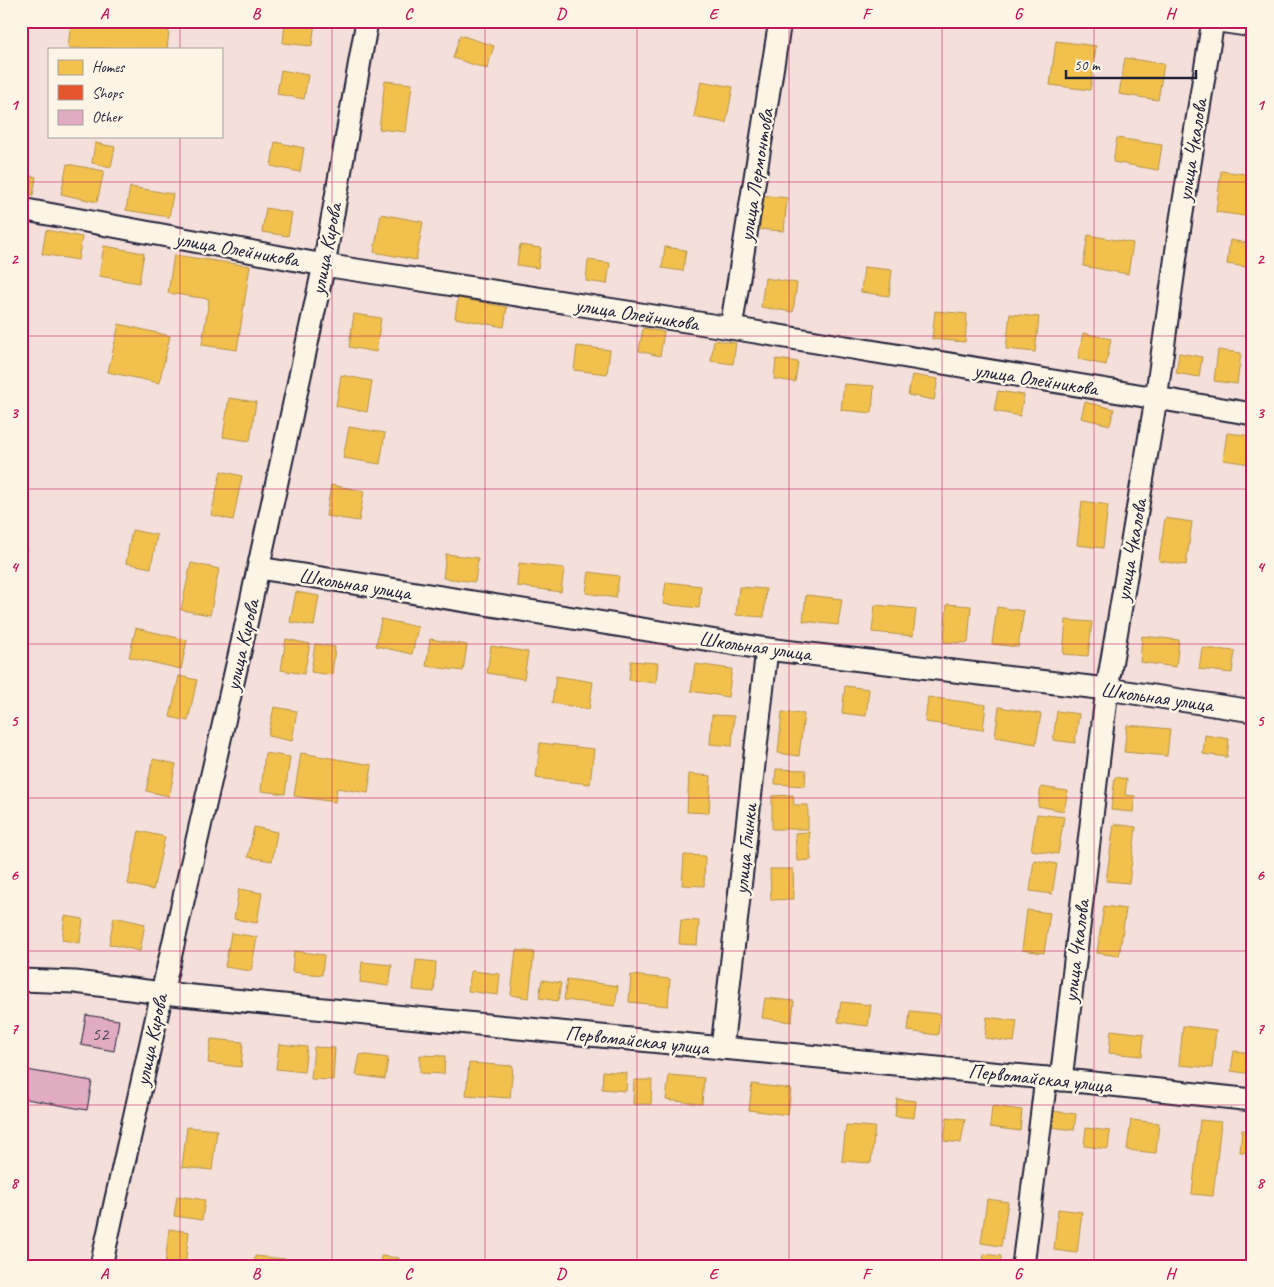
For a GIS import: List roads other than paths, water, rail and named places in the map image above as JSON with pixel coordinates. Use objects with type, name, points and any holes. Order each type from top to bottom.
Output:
[{"type":"street","name":"улица Кирова","points":[[101,1266],[259,568],[324,265],[367,21]]},
{"type":"street","name":"улица Лермонтова","points":[[731,328],[780,21]]},
{"type":"street","name":"улица Чкалова","points":[[1023,1266],[1053,1079],[1107,689],[1156,399],[1181,219],[1212,21]]},
{"type":"street","points":[[1219,21],[1253,26]]},
{"type":"street","name":"улица Олейникова","points":[[21,209],[324,265],[731,328],[1253,414]]},
{"type":"street","name":"Школьная улица","points":[[259,568],[767,649],[1107,689],[1253,711]]},
{"type":"street","name":"улица Глинки","points":[[722,1048],[767,649]]},
{"type":"street","name":"Первомайская улица","points":[[21,980],[75,982],[1253,1100]]}]
